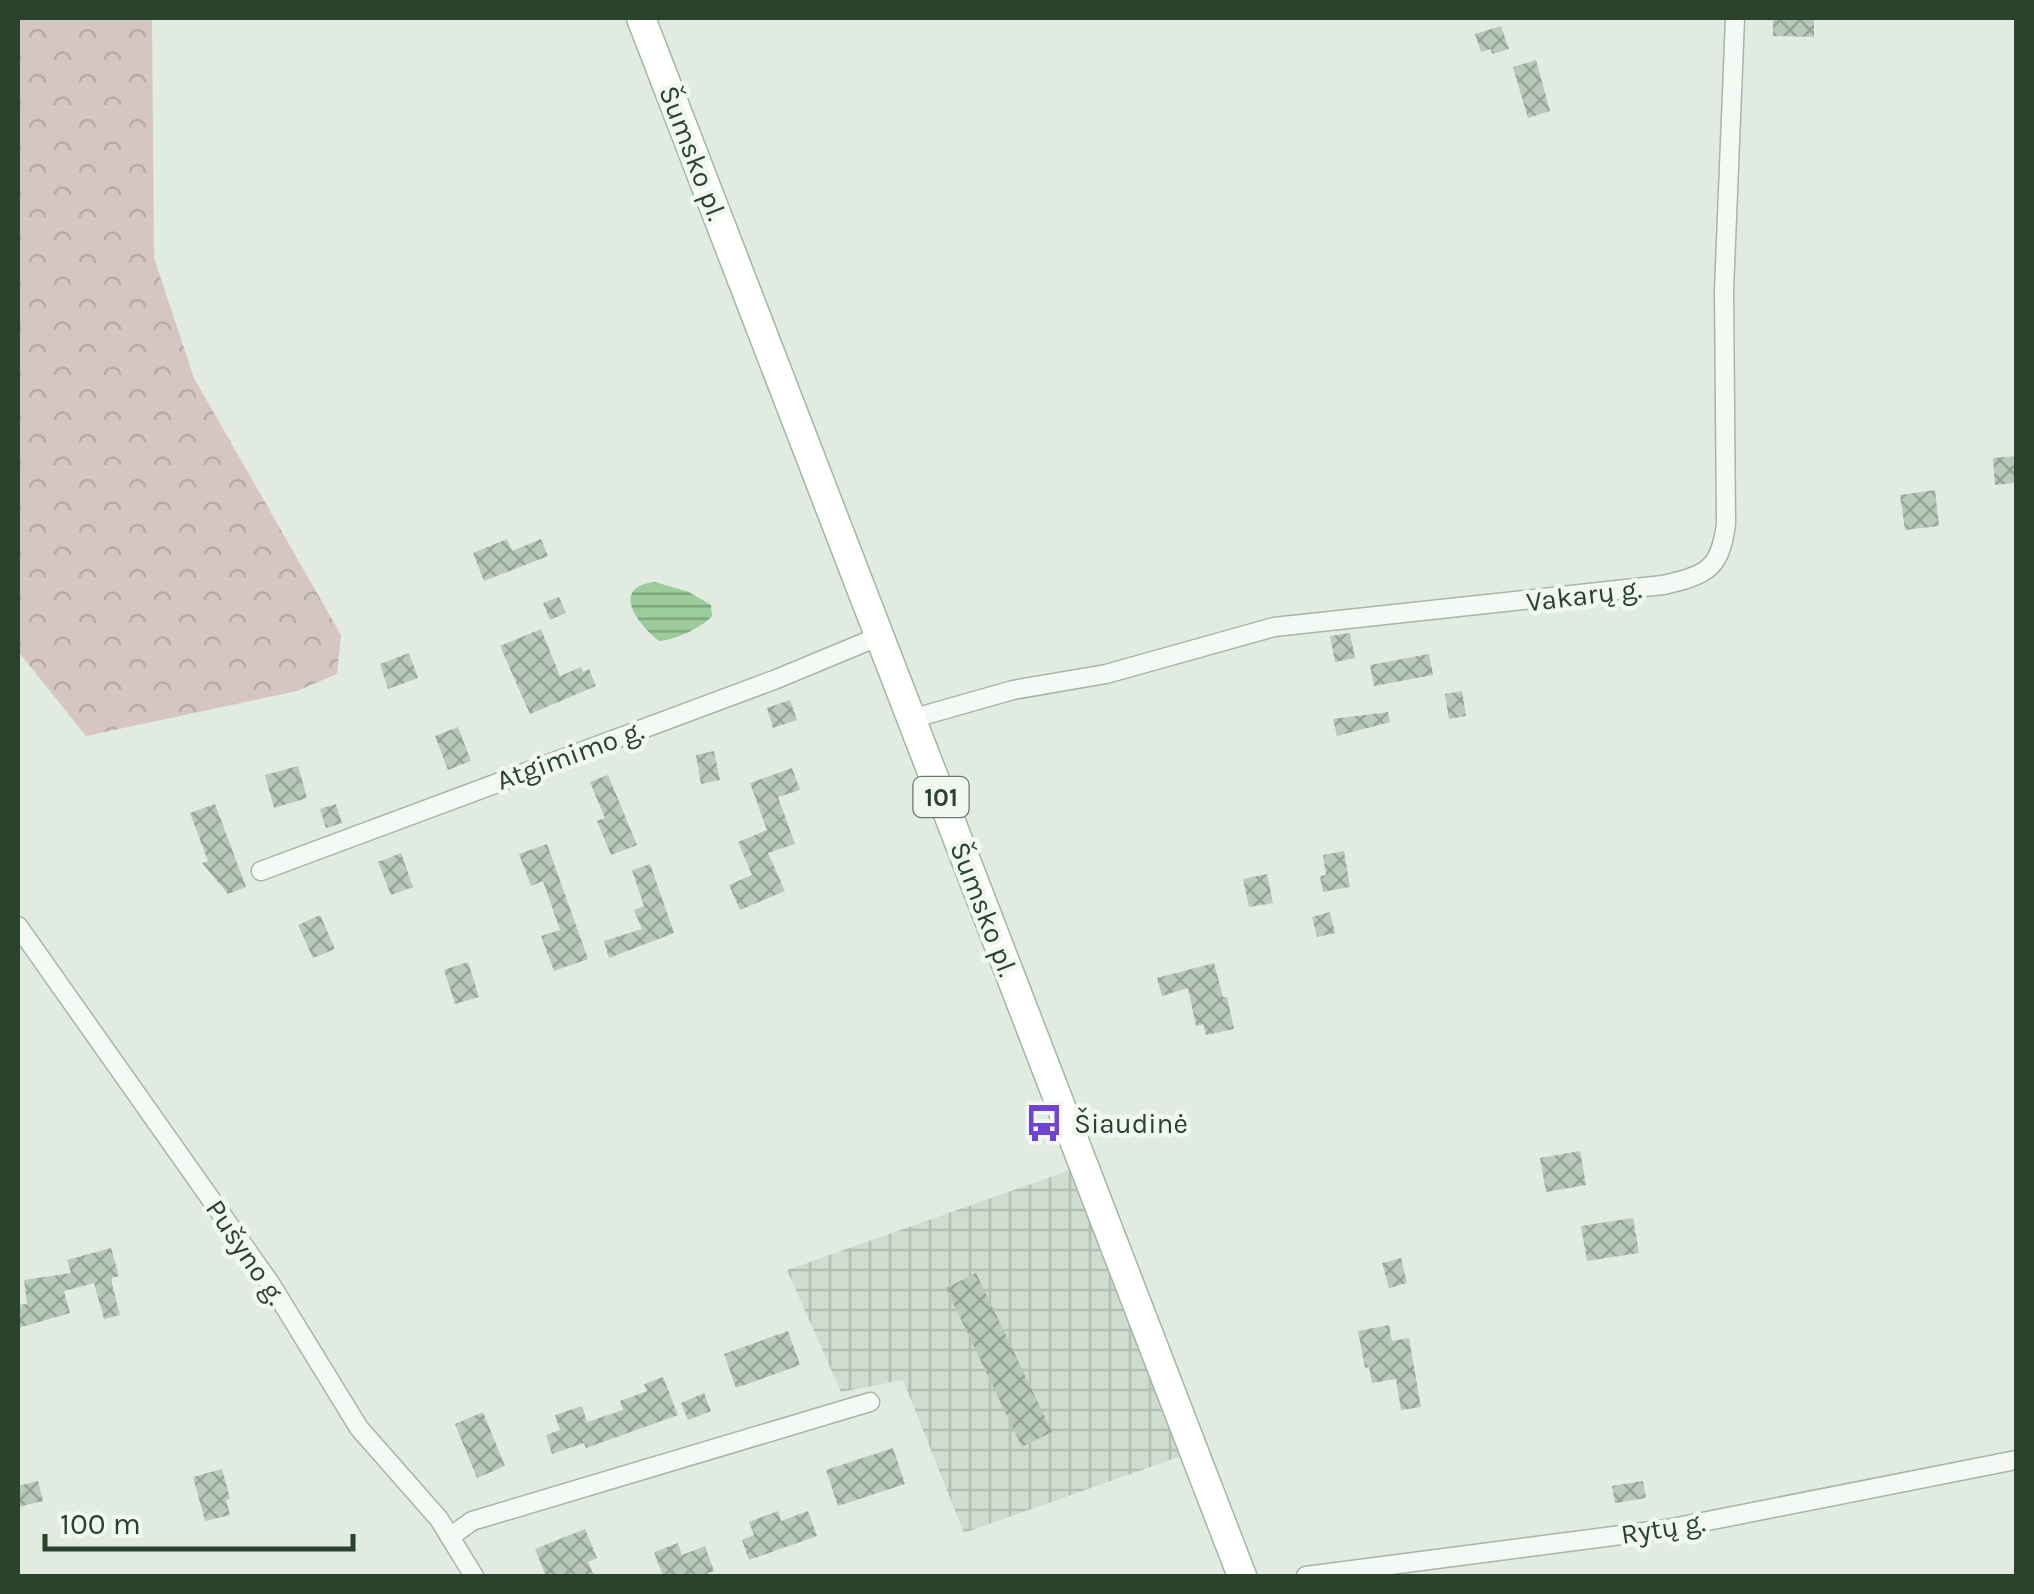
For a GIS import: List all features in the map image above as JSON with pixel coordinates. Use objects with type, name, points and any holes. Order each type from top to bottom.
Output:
[{"type":"main road","name":"Šumsko pl.","points":[[641,18],[1241,1576]]},
{"type":"street","name":"Vakarų g.","points":[[911,720],[1013,690],[1106,674],[1274,627],[1663,585],[1704,573],[1722,551],[1726,524],[1724,290],[1736,18]]},
{"type":"street","name":"Atgimimo g.","points":[[260,871],[774,680],[880,636]]},
{"type":"street","name":"Pušyno g.","points":[[18,926],[270,1284],[359,1428],[439,1520],[474,1576]]},
{"type":"street","points":[[450,1537],[472,1520],[870,1402]]},
{"type":"street","name":"Rytų g.","points":[[1306,1576],[1667,1529],[2016,1460]]},
{"type":"shaded area","points":[[655,582],[689,592],[711,605],[712,616],[687,633],[659,641],[636,617],[631,599],[633,591],[641,585]]},
{"type":"shaded area","points":[[1076,1168],[1184,1455],[964,1533],[903,1380],[841,1392],[787,1270]]},
{"type":"green space","points":[[18,18],[152,18],[154,258],[194,378],[341,635],[337,674],[297,691],[86,736],[18,651]]},
{"type":"building","points":[[1773,18],[1814,18],[1814,37],[1773,36]]},
{"type":"building","points":[[1501,26],[1509,49],[1492,54],[1491,49],[1481,52],[1475,34]]},
{"type":"building","points":[[1536,60],[1550,111],[1528,118],[1513,67]]},
{"type":"building","points":[[2016,456],[2016,483],[1995,485],[1993,458]]},
{"type":"building","points":[[1935,490],[1939,526],[1905,530],[1900,495]]},
{"type":"building","points":[[507,539],[512,551],[541,539],[548,556],[484,581],[473,553]]},
{"type":"building","points":[[559,597],[566,613],[550,620],[543,603]]},
{"type":"building","points":[[541,629],[560,676],[581,667],[583,672],[589,669],[596,686],[530,714],[500,646]]},
{"type":"building","points":[[1350,633],[1355,658],[1335,662],[1330,636]]},
{"type":"building","points":[[409,653],[418,678],[388,689],[380,664]]},
{"type":"building","points":[[1429,654],[1433,675],[1374,686],[1370,665]]},
{"type":"building","points":[[1462,691],[1466,716],[1449,719],[1445,694]]},
{"type":"building","points":[[790,700],[797,720],[773,728],[767,708]]},
{"type":"building","points":[[1388,712],[1390,722],[1337,736],[1333,719]]},
{"type":"building","points":[[458,727],[471,761],[448,770],[435,736]]},
{"type":"building","points":[[714,751],[720,780],[701,784],[696,755]]},
{"type":"building","points":[[298,766],[307,798],[274,808],[265,775]]},
{"type":"building","points":[[792,768],[800,790],[778,797],[795,844],[768,853],[785,891],[740,910],[729,885],[752,875],[738,842],[767,830],[750,783]]},
{"type":"building","points":[[608,775],[637,845],[611,855],[597,821],[605,818],[590,782]]},
{"type":"building","points":[[215,804],[246,887],[228,894],[202,863],[208,861],[190,813]]},
{"type":"building","points":[[336,804],[342,823],[326,828],[320,809]]},
{"type":"building","points":[[547,844],[588,959],[554,971],[541,936],[560,930],[543,881],[531,886],[519,854]]},
{"type":"building","points":[[1344,851],[1350,887],[1323,892],[1323,855]]},
{"type":"building","points":[[401,853],[413,887],[391,895],[378,862]]},
{"type":"building","points":[[650,864],[674,933],[609,958],[604,941],[642,929],[634,910],[644,906],[632,870]]},
{"type":"building","points":[[1267,874],[1273,903],[1249,907],[1243,879]]},
{"type":"building","points":[[1330,912],[1335,933],[1317,937],[1312,917]]},
{"type":"building","points":[[320,915],[335,949],[313,958],[298,925]]},
{"type":"building","points":[[468,962],[479,997],[455,1004],[444,970]]},
{"type":"building","points":[[1214,963],[1234,1029],[1206,1035],[1203,1024],[1196,1026],[1188,988],[1162,996],[1157,978]]},
{"type":"building","points":[[1580,1151],[1586,1185],[1546,1192],[1540,1158]]},
{"type":"building","points":[[1633,1218],[1639,1253],[1587,1261],[1581,1226]]},
{"type":"building","points":[[111,1248],[119,1276],[112,1278],[112,1284],[120,1315],[104,1319],[94,1283],[64,1291],[70,1313],[18,1328],[18,1305],[27,1304],[24,1280],[71,1273],[67,1260]]},
{"type":"building","points":[[1401,1258],[1407,1283],[1389,1288],[1382,1263]]},
{"type":"building","points":[[976,1273],[1052,1432],[1022,1447],[946,1288]]},
{"type":"building","points":[[1389,1325],[1392,1341],[1409,1338],[1421,1407],[1401,1410],[1396,1379],[1372,1383],[1369,1367],[1365,1368],[1358,1331]]},
{"type":"building","points":[[788,1331],[800,1365],[736,1388],[724,1354]]},
{"type":"building","points":[[663,1377],[678,1415],[586,1448],[584,1443],[552,1454],[546,1435],[560,1430],[555,1415],[582,1406],[587,1422],[623,1410],[620,1401],[647,1391],[644,1384]]},
{"type":"building","points":[[704,1393],[711,1411],[688,1420],[681,1403]]},
{"type":"building","points":[[483,1412],[505,1466],[477,1478],[455,1424]]},
{"type":"building","points":[[893,1448],[905,1484],[838,1506],[826,1470]]},
{"type":"building","points":[[222,1469],[230,1515],[205,1521],[193,1477]]},
{"type":"building","points":[[38,1481],[43,1501],[18,1507],[18,1486]]},
{"type":"building","points":[[1643,1481],[1646,1498],[1615,1503],[1612,1486]]},
{"type":"building","points":[[778,1511],[781,1521],[808,1511],[817,1536],[749,1560],[742,1540],[754,1535],[749,1522]]},
{"type":"building","points":[[585,1529],[597,1558],[588,1562],[594,1576],[546,1576],[535,1549]]},
{"type":"building","points":[[678,1543],[682,1555],[705,1546],[714,1571],[700,1576],[663,1576],[654,1552]]},
{"type":"place","name":"Šiaudinė","points":[[1044,1123]]}]
